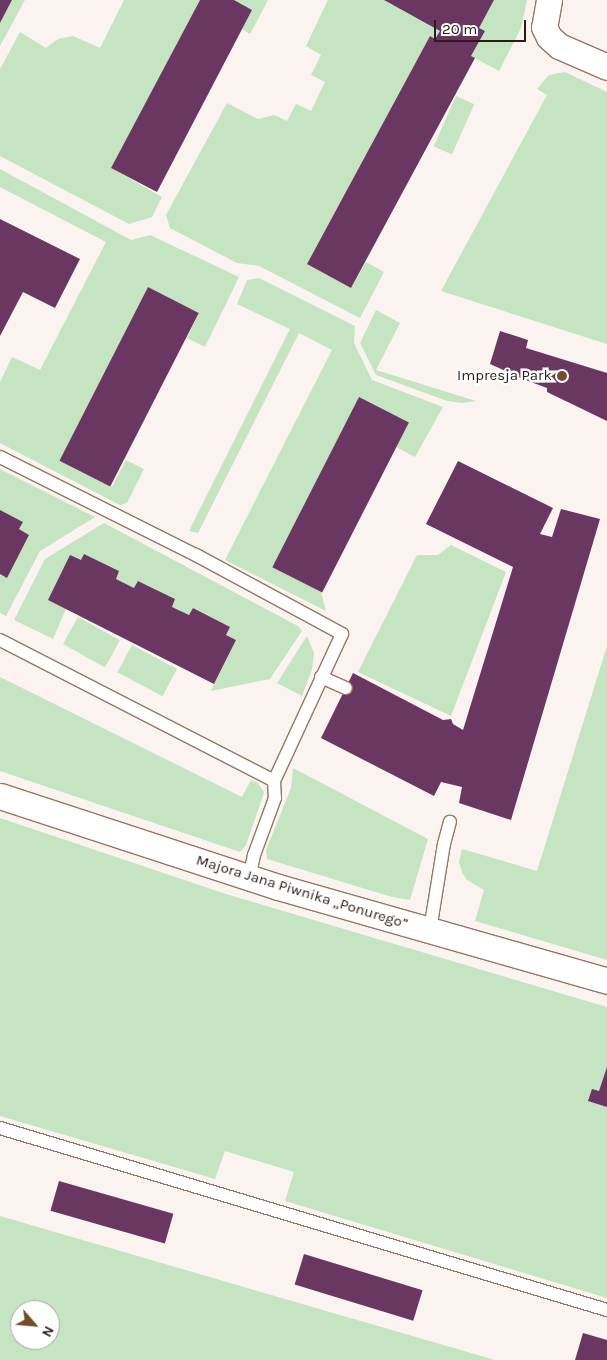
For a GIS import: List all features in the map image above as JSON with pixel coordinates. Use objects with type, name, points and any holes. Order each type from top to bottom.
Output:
[{"type":"street","points":[[549,0],[544,27],[549,37],[559,46],[607,67]]},
{"type":"street","name":"Majora Jana Piwnika „Ponurego”","points":[[0,796],[249,878],[607,981]]},
{"type":"lane","points":[[0,457],[196,555],[342,634],[274,781],[275,798],[254,855],[249,878]]},
{"type":"lane","points":[[0,640],[274,781]]},
{"type":"lane","points":[[321,677],[346,688]]},
{"type":"lane","points":[[430,930],[444,844],[450,822]]},
{"type":"lane","points":[[0,1128],[607,1310]]},
{"type":"green space","points":[[12,0],[25,0],[0,46],[0,23]]},
{"type":"green space","points":[[124,0],[200,0],[111,168],[162,197],[152,217],[129,224],[0,156],[0,69],[20,32],[46,48],[58,39],[73,36],[100,48]]},
{"type":"green space","points":[[234,0],[268,0],[250,34],[242,29],[252,10]]},
{"type":"green space","points":[[328,0],[384,0],[440,31],[435,39],[430,36],[307,264],[351,288],[366,262],[384,272],[360,318],[259,266],[237,263],[170,228],[166,215],[227,103],[258,119],[274,115],[287,121],[296,104],[311,111],[325,82],[311,75],[321,55],[306,46]]},
{"type":"green space","points":[[494,0],[527,0],[521,28],[499,71],[471,56],[485,31],[479,28]]},
{"type":"green space","points":[[565,72],[607,92],[607,344],[441,291],[547,95],[537,89],[549,75]]},
{"type":"green space","points":[[456,96],[474,104],[452,154],[434,146]]},
{"type":"green space","points":[[0,169],[131,240],[150,235],[239,277],[205,347],[187,338],[199,313],[148,287],[61,461],[112,487],[126,460],[144,469],[127,503],[120,505],[0,443],[0,382],[12,357],[40,370],[106,242],[0,187]]},
{"type":"green space","points":[[259,278],[355,326],[354,343],[372,380],[443,407],[415,457],[396,447],[408,424],[272,566],[321,592],[326,611],[225,560],[332,350],[299,333],[198,533],[189,531],[290,329],[237,304],[247,280]]},
{"type":"green space","points":[[376,310],[400,323],[376,370],[476,401],[462,403],[447,401],[376,375],[360,343]]},
{"type":"green space","points":[[0,469],[95,517],[40,551],[6,616],[0,613],[0,574],[7,577],[29,535],[19,529],[23,522],[0,510]]},
{"type":"green space","points":[[104,523],[298,626],[302,631],[270,679],[211,691],[236,640],[226,635],[230,627],[193,608],[189,615],[172,607],[175,599],[139,581],[134,588],[116,579],[119,571],[84,554],[66,609],[53,639],[14,620],[45,559]]},
{"type":"green space","points":[[451,545],[506,572],[451,716],[358,672],[417,555],[438,555]]},
{"type":"green space","points":[[78,617],[120,640],[105,667],[63,644]]},
{"type":"green space","points":[[307,636],[314,653],[312,669],[302,696],[277,683]]},
{"type":"green space","points":[[132,645],[177,669],[162,696],[117,672]]},
{"type":"green space","points":[[607,646],[607,960],[475,921],[484,890],[467,880],[459,862],[462,849],[537,871]]},
{"type":"green space","points":[[0,677],[242,797],[251,780],[258,783],[264,792],[246,845],[240,852],[0,771]]},
{"type":"green space","points":[[293,768],[428,839],[410,900],[392,897],[267,859],[266,850],[291,788]]},
{"type":"green space","points":[[0,818],[226,894],[607,1007],[607,1298],[285,1201],[294,1172],[225,1151],[215,1179],[0,1116]]},
{"type":"green space","points":[[0,1216],[495,1360],[0,1360]]},
{"type":"building","points":[[0,0],[12,0],[0,23]]},
{"type":"building","points":[[200,0],[234,0],[252,10],[157,192],[111,168]]},
{"type":"building","points":[[384,0],[494,0],[479,28],[485,31],[471,56],[475,58],[351,288],[307,264],[430,36],[435,39],[440,31]]},
{"type":"building","points":[[0,219],[80,259],[55,308],[23,292],[0,336]]},
{"type":"building","points":[[148,287],[199,313],[110,487],[59,461]]},
{"type":"building","name":"Impresja Park","points":[[500,331],[528,340],[526,348],[607,373],[607,421],[547,392],[547,388],[490,364]]},
{"type":"building","points":[[359,397],[409,422],[322,593],[272,567]]},
{"type":"building","points":[[458,461],[553,508],[540,534],[552,537],[561,509],[600,519],[511,820],[459,803],[462,787],[441,782],[434,796],[321,738],[353,673],[443,720],[451,719],[453,724],[463,730],[513,567],[426,524]]},
{"type":"building","points":[[0,510],[23,522],[19,529],[29,535],[7,578],[0,574]]},
{"type":"building","points":[[84,554],[119,571],[116,579],[134,588],[138,581],[175,599],[172,607],[189,615],[193,608],[230,627],[226,635],[236,640],[214,684],[48,600],[70,555],[81,560]]},
{"type":"building","points":[[607,1067],[607,1107],[588,1101],[592,1089],[599,1091]]},
{"type":"building","points":[[59,1181],[173,1214],[165,1244],[50,1211]]},
{"type":"building","points":[[304,1254],[423,1290],[413,1321],[295,1285]]},
{"type":"building","points":[[583,1333],[607,1340],[607,1360],[575,1360]]},
{"type":"place","name":"Impresja Park","points":[[562,376]]}]
